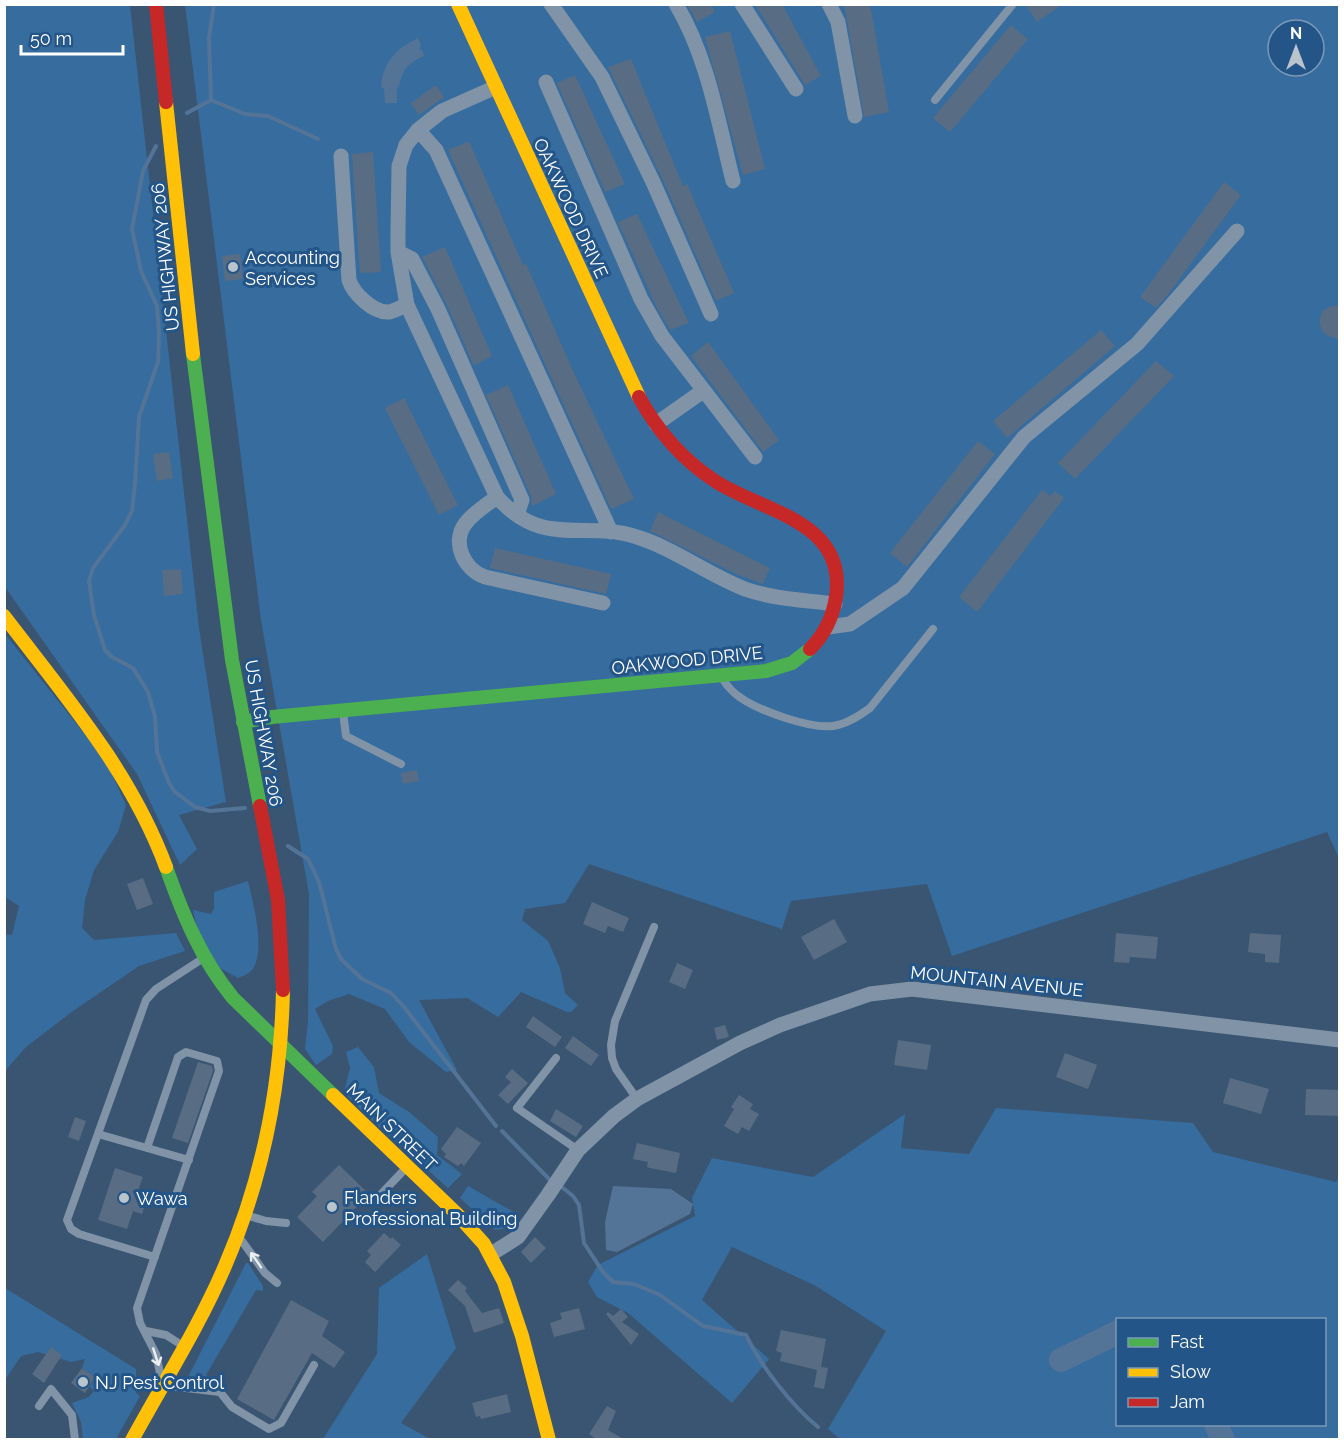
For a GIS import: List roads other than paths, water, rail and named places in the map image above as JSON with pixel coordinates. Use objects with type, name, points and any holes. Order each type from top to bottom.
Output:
[{"type":"main road","name":"US HIGHWAY 206","points":[[133,1439],[185,1347],[214,1289],[245,1214],[268,1128],[280,1044],[283,981],[280,921],[273,872],[232,661],[207,470],[156,4]]},
{"type":"main road","name":"OAKWOOD DRIVE","points":[[243,722],[272,717],[722,677],[766,671],[793,663],[811,649],[828,627],[835,604],[836,579],[833,564],[822,542],[813,532],[788,514],[738,494],[709,476],[676,448],[656,424],[621,358],[458,4]]},
{"type":"main road","name":"MAIN STREET","points":[[4,616],[117,768],[152,834],[182,913],[203,958],[225,989],[465,1222],[490,1254],[513,1307],[550,1438]]},
{"type":"street","points":[[551,4],[602,76],[654,182],[711,314]]},
{"type":"street","points":[[676,4],[701,53],[733,181]]},
{"type":"street","points":[[741,4],[796,89]]},
{"type":"street","points":[[829,4],[838,22],[855,116]]},
{"type":"street","points":[[546,82],[642,299],[662,336],[755,457]]},
{"type":"street","points":[[496,87],[442,111],[418,130],[406,145],[399,166],[398,252],[407,304],[497,497],[517,515],[533,524],[568,532],[611,532],[640,537],[745,589],[765,595],[835,604]]},
{"type":"street","points":[[418,130],[436,150],[611,532]]},
{"type":"street","points":[[341,156],[351,286],[371,305],[386,312],[407,304]]},
{"type":"street","points":[[828,627],[850,624],[903,588],[1024,437],[1137,344],[1237,231]]},
{"type":"street","points":[[398,252],[412,259],[438,309],[522,500],[517,515]]},
{"type":"street","points":[[656,424],[703,391]]},
{"type":"street","points":[[497,497],[473,516],[460,534],[462,554],[471,570],[485,577],[603,603]]},
{"type":"street","name":"MOUNTAIN AVENUE","points":[[490,1254],[508,1244],[526,1228],[578,1150],[614,1116],[637,1099],[740,1043],[780,1025],[848,1001],[891,990],[912,989],[1340,1040]]},
{"type":"lane","points":[[934,100],[1013,4]]},
{"type":"lane","points":[[722,677],[729,688],[741,699],[756,706],[800,723],[835,726],[859,716],[870,708],[933,629]]},
{"type":"lane","points":[[343,711],[346,736],[400,764]]},
{"type":"lane","points":[[637,1099],[616,1069],[611,1045],[615,1021],[654,927]]},
{"type":"lane","points":[[155,1257],[79,1234],[70,1229],[69,1215],[146,1000],[156,989],[203,958]]},
{"type":"lane","points":[[147,1148],[178,1057],[186,1052],[217,1061],[219,1071],[137,1308],[140,1323],[156,1354],[162,1385],[220,1392],[232,1407],[269,1429],[281,1423],[314,1365]]},
{"type":"lane","points":[[556,1058],[517,1108],[578,1150]]},
{"type":"lane","points":[[98,1134],[189,1160]]},
{"type":"lane","points":[[382,1192],[407,1167]]},
{"type":"lane","points":[[245,1214],[266,1221],[286,1223]]},
{"type":"lane","points":[[238,1235],[265,1273],[277,1284]]},
{"type":"lane","points":[[146,1331],[166,1335],[185,1347]]},
{"type":"lane","points":[[39,1407],[51,1389],[72,1415],[75,1440]]},
{"type":"waterway","points":[[211,100],[209,38],[214,4]]},
{"type":"waterway","points":[[187,113],[211,100],[245,114],[268,116],[318,139]]},
{"type":"waterway","points":[[156,146],[143,171],[132,229],[141,271],[157,306],[158,362],[139,417],[132,511],[125,525],[93,568],[89,581],[94,615],[105,650],[112,657],[133,668],[148,692],[155,717],[157,752],[175,792],[195,807],[210,811],[245,808]]},
{"type":"waterway","points":[[288,846],[308,859],[319,882],[336,949],[341,959],[362,979],[391,993],[404,1007],[496,1126]]},
{"type":"waterway","points":[[502,1131],[549,1179]]},
{"type":"waterway","points":[[563,1188],[579,1205],[584,1243],[603,1272],[613,1282],[634,1284],[660,1295],[703,1326],[746,1335],[777,1384],[797,1408],[818,1427]]},
{"type":"waterway","points":[[1061,1360],[1116,1333]]},
{"type":"waterway","points":[[1217,1426],[1223,1440]]},
{"type":"place","name":"Accounting Services","points":[[233,267]]},
{"type":"place","name":"Wawa","points":[[124,1198]]},
{"type":"place","name":"Flanders Professional Building","points":[[332,1207]]},
{"type":"place","name":"NJ Pest Control","points":[[83,1382]]}]
